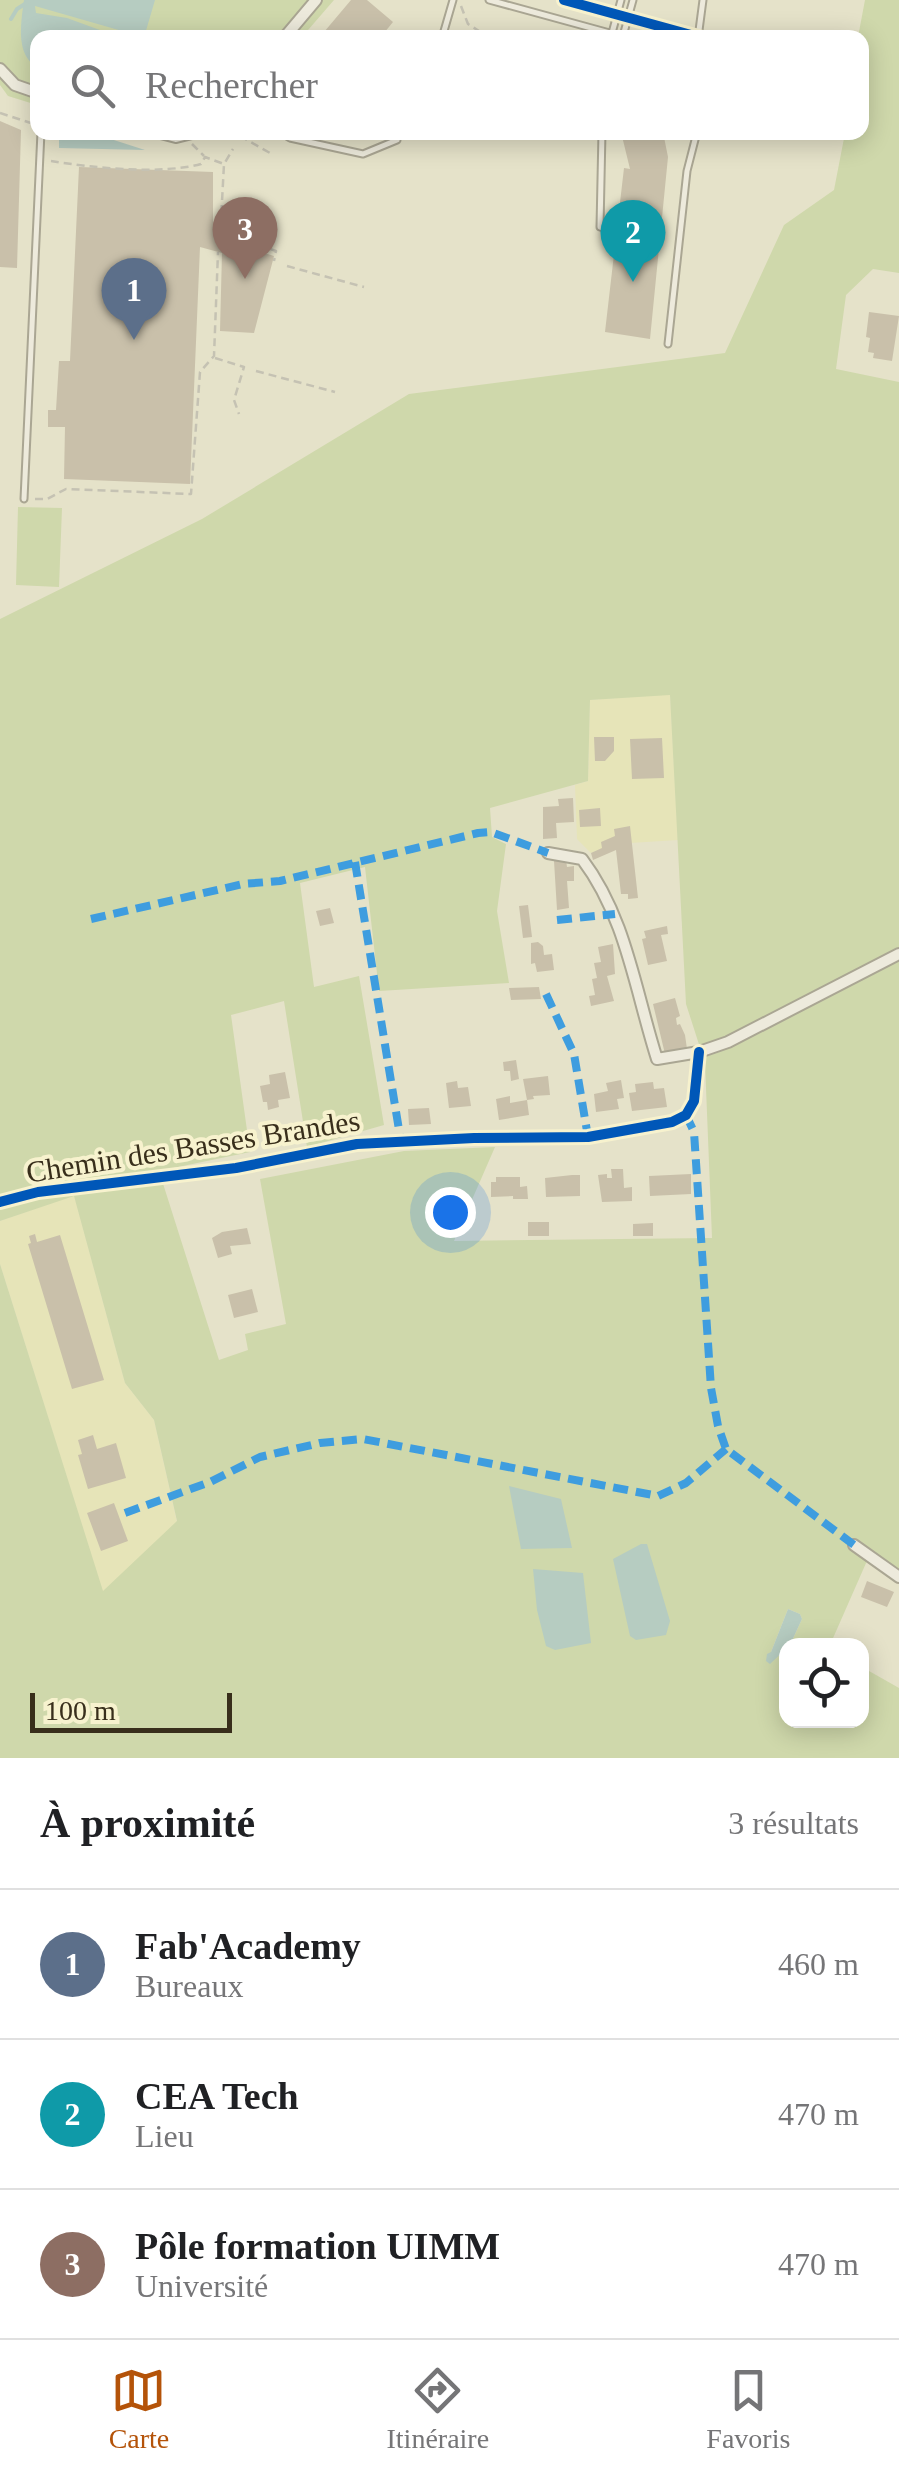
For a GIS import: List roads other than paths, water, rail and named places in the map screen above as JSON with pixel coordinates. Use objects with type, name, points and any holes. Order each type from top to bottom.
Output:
[{"type":"street","points":[[291,30],[316,0]]},
{"type":"street","points":[[0,69],[15,84],[30,90]]},
{"type":"street","points":[[548,853],[582,858],[604,887],[621,927],[657,1060],[699,1052],[825,994],[899,954]]},
{"type":"street","name":"Chemin des Basses Brandes","points":[[0,1202],[38,1192],[236,1168],[358,1144],[588,1137],[672,1122],[686,1115],[694,1101],[699,1052]]},
{"type":"street","points":[[854,1544],[899,1577]]},
{"type":"lane","points":[[444,30],[453,0]]},
{"type":"lane","points":[[489,0],[598,30]]},
{"type":"lane","points":[[619,30],[621,0]]},
{"type":"lane","points":[[622,30],[634,0]]},
{"type":"lane","points":[[699,30],[704,0]]},
{"type":"lane","points":[[579,30],[581,25]]},
{"type":"lane","points":[[24,498],[40,140]]},
{"type":"lane","points":[[299,140],[363,154],[396,140]]},
{"type":"lane","points":[[602,140],[600,228],[617,232]]},
{"type":"lane","points":[[668,344],[687,171],[695,140]]},
{"type":"waterway","points":[[11,19],[17,9],[31,0]]},
{"type":"place","name":"Pôle formation UIMM","points":[[245,279]]},
{"type":"place","name":"CEA Tech","points":[[633,282]]},
{"type":"place","name":"Fab'Academy","points":[[134,340]]}]
